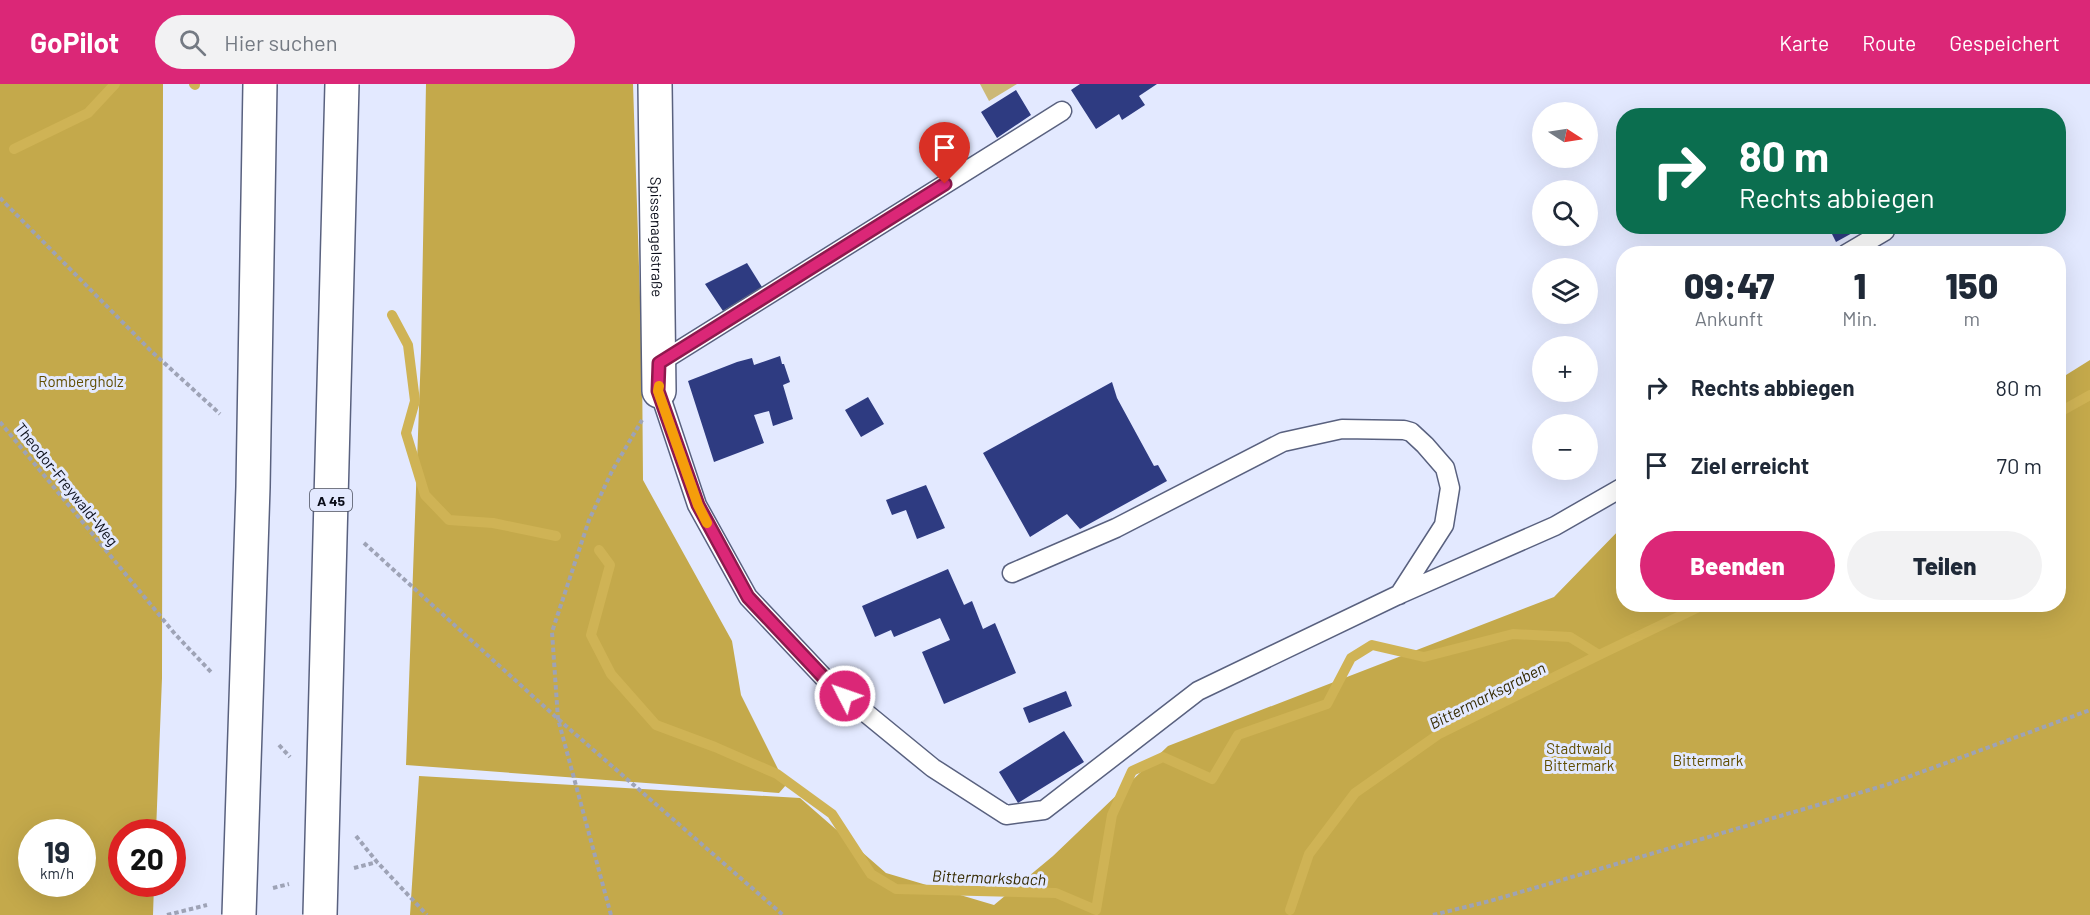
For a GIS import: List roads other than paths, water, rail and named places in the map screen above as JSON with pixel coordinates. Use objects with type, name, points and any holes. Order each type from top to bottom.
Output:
[{"type":"main road","points":[[239,915],[253,487],[260,84]]},
{"type":"main road","name":"A 45","points":[[320,915],[342,84]]},
{"type":"main road","name":"Spissenagelstraße","points":[[655,84],[659,377]]},
{"type":"lane","points":[[1062,111],[659,377],[698,505],[748,597],[828,682],[933,768],[1006,815],[1044,810],[1198,691],[1398,595],[1555,526],[1616,491]]},
{"type":"lane","points":[[1860,246],[1880,234]]},
{"type":"lane","points":[[1012,573],[1116,528],[1283,442],[1342,429],[1404,430],[1411,432],[1445,468],[1450,488],[1444,525],[1398,595]]},
{"type":"waterway","points":[[14,149],[88,113],[115,84]]},
{"type":"waterway","name":"Bittermarksbach","points":[[392,315],[408,345],[415,401],[406,433],[425,495],[449,520],[493,523],[556,536]]},
{"type":"waterway","name":"Bittermarksbach","points":[[2066,408],[2090,395]]},
{"type":"waterway","name":"Bittermarksbach","points":[[599,550],[610,565],[591,635],[611,674],[656,725],[777,774],[832,814],[871,874],[896,889],[1056,893],[1096,910],[1112,815],[1132,771],[1163,757],[1212,779],[1238,735],[1327,704],[1351,658],[1372,645],[1424,657],[1513,634],[1570,637],[1599,655],[1688,612]]},
{"type":"waterway","name":"Bittermarksgraben","points":[[1290,910],[1309,854],[1355,793],[1439,734],[1599,655]]},
{"type":"park label","name":"Rombergholz","points":[[81,381]]},
{"type":"park label","name":"Stadtwald Bittermark","points":[[1579,756]]},
{"type":"park label","name":"Bittermark","points":[[1708,760]]}]
